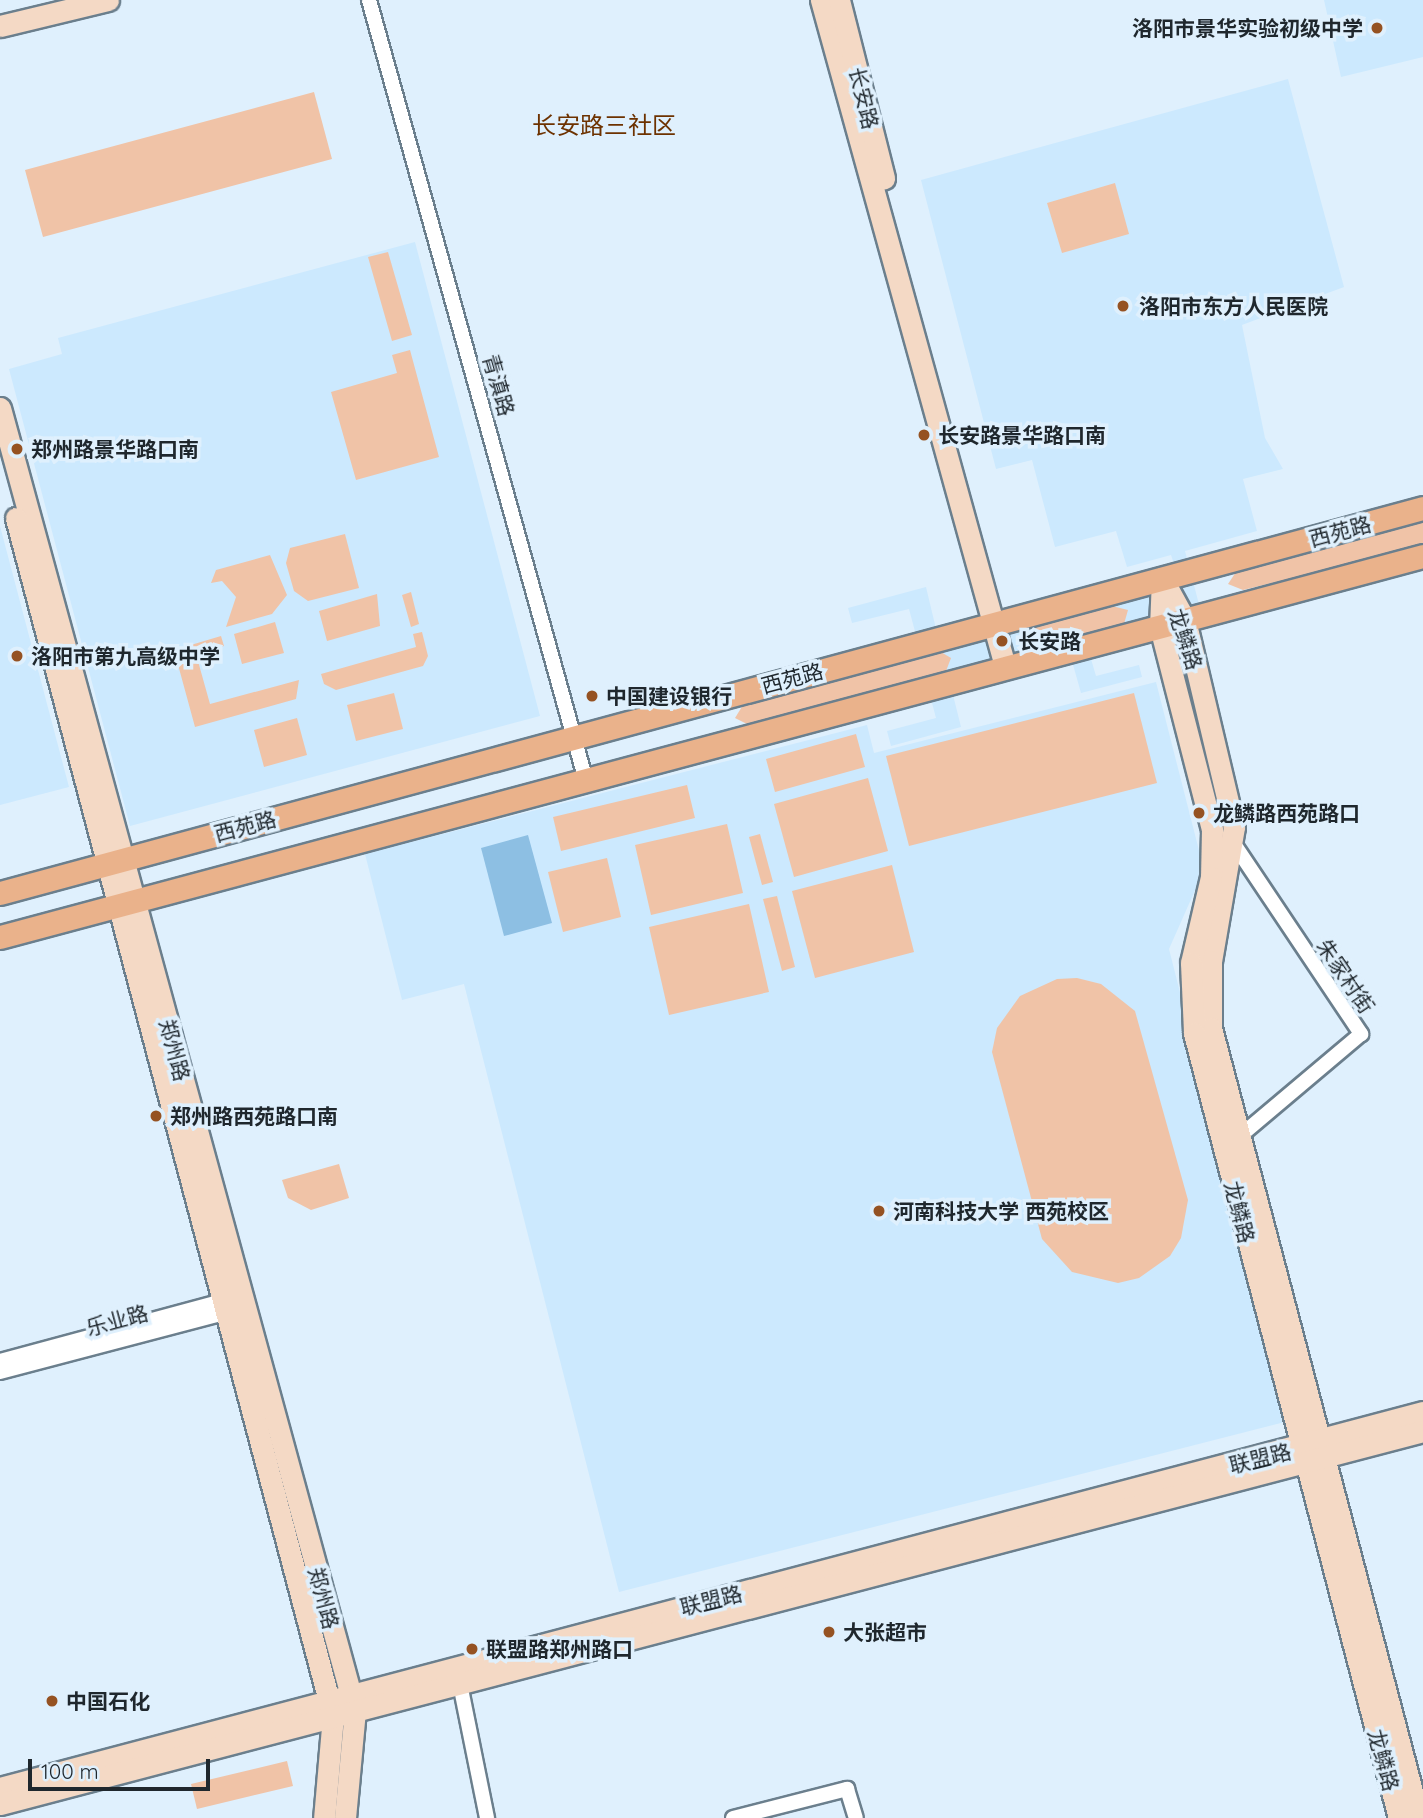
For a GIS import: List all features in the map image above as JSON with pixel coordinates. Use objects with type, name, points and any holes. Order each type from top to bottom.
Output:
[{"type":"main road","points":[[0,12],[47,0]]},
{"type":"main road","points":[[0,26],[108,0]]},
{"type":"main road","name":"长安路","points":[[821,0],[996,623]]},
{"type":"main road","name":"长安路","points":[[839,0],[1005,666]]},
{"type":"main road","name":"郑州路","points":[[0,408],[126,901],[236,1304],[352,1701],[345,1818]]},
{"type":"main road","name":"郑州路","points":[[0,459],[116,861]]},
{"type":"main road","name":"西苑路","points":[[0,893],[1423,508]]},
{"type":"main road","name":"西苑路","points":[[0,937],[126,901],[586,781],[1005,666],[1423,556]]},
{"type":"main road","name":"龙鳞路","points":[[1162,578],[1185,620],[1234,844],[1209,985],[1211,1028],[1240,1136],[1311,1454],[1399,1818]]},
{"type":"main road","name":"龙鳞路","points":[[1162,578],[1160,627],[1212,830],[1211,877],[1191,963],[1192,1024],[1311,1454],[1419,1818]]},
{"type":"main road","name":"郑州路","points":[[236,1304],[331,1707],[324,1818]]},
{"type":"main road","name":"联盟路","points":[[352,1701],[460,1684],[1311,1454],[1423,1412]]},
{"type":"main road","name":"联盟路","points":[[0,1804],[352,1701],[1311,1454],[1423,1432]]},
{"type":"main road","name":"联盟路","points":[[0,1787],[331,1707]]},
{"type":"street","name":"青滇路","points":[[369,0],[586,781]]},
{"type":"street","name":"朱家村街","points":[[1234,844],[1361,1034],[1240,1136]]},
{"type":"street","name":"乐业路","points":[[0,1361],[236,1304]]},
{"type":"street","name":"乐业路","points":[[0,1372],[236,1304]]},
{"type":"street","points":[[460,1684],[489,1814]]},
{"type":"street","points":[[733,1818],[847,1789],[856,1818]]},
{"type":"shaded area","name":"洛阳市景华实验初级中学","points":[[1324,0],[1423,0],[1423,57],[1341,77]]},
{"type":"shaded area","name":"洛阳市东方人民医院","points":[[1288,79],[1344,287],[1242,325],[1265,438],[1283,469],[1243,479],[1257,531],[1185,551],[1201,612],[1086,642],[1096,676],[1139,665],[1142,677],[1081,693],[1068,647],[949,679],[961,727],[891,746],[887,731],[936,718],[927,684],[793,719],[781,675],[917,639],[909,609],[852,623],[848,608],[926,587],[937,633],[1176,570],[1171,555],[1127,567],[1116,531],[1055,547],[1032,460],[996,469],[921,180]]},
{"type":"shaded area","points":[[314,92],[332,159],[43,237],[25,170]]},
{"type":"shaded area","points":[[1115,183],[1129,234],[1062,253],[1047,203]]},
{"type":"shaded area","points":[[415,242],[540,716],[130,826],[9,369],[62,354],[58,338]]},
{"type":"shaded area","points":[[388,252],[412,335],[392,341],[368,257]]},
{"type":"shaded area","points":[[410,350],[439,457],[356,480],[331,392],[397,373],[392,355]]},
{"type":"shaded area","points":[[1423,516],[1423,547],[1243,590],[1228,584],[1236,572]]},
{"type":"shaded area","name":"洛阳市第九高级中学","points":[[0,526],[69,787],[0,805]]},
{"type":"shaded area","points":[[345,534],[359,588],[308,601],[294,591],[286,563],[290,548]]},
{"type":"shaded area","points":[[270,555],[287,595],[272,614],[226,627],[236,597],[222,581],[211,583],[216,570]]},
{"type":"shaded area","points":[[411,592],[419,624],[411,627],[402,595]]},
{"type":"shaded area","points":[[377,594],[380,626],[327,641],[319,611]]},
{"type":"shaded area","points":[[1112,606],[1128,610],[1124,624],[1036,648],[1027,642],[1036,626]]},
{"type":"shaded area","points":[[275,622],[284,653],[242,664],[234,634]]},
{"type":"shaded area","points":[[422,632],[428,656],[423,666],[336,690],[324,684],[321,674],[416,647],[413,634]]},
{"type":"shaded area","points":[[221,636],[224,646],[196,654],[210,704],[299,680],[296,699],[195,727],[174,650]]},
{"type":"shaded area","points":[[941,652],[951,658],[946,671],[747,724],[735,718],[743,705]]},
{"type":"shaded area","name":"河南科技大学 西苑校区","points":[[1156,682],[1204,870],[1169,949],[1289,1421],[619,1592],[464,984],[402,1000],[365,854],[867,725],[874,753]]},
{"type":"shaded area","points":[[394,693],[403,729],[356,741],[347,705]]},
{"type":"shaded area","points":[[1134,693],[1157,783],[909,846],[886,756]]},
{"type":"shaded area","points":[[297,718],[307,755],[264,767],[254,730]]},
{"type":"shaded area","points":[[856,734],[865,767],[775,792],[766,759]]},
{"type":"shaded area","points":[[868,778],[888,851],[794,877],[774,804]]},
{"type":"shaded area","points":[[687,785],[695,818],[561,851],[553,817]]},
{"type":"shaded area","points":[[727,824],[743,893],[651,915],[635,845]]},
{"type":"shaded area","points":[[760,834],[773,882],[762,885],[749,837]]},
{"type":"shaded area","points":[[607,858],[621,917],[563,932],[548,872]]},
{"type":"shaded area","points":[[892,865],[914,952],[815,978],[792,891]]},
{"type":"shaded area","points":[[777,896],[795,967],[782,971],[763,899]]},
{"type":"shaded area","points":[[749,904],[769,992],[669,1015],[649,927]]},
{"type":"shaded area","points":[[1077,978],[1101,984],[1135,1011],[1188,1200],[1181,1238],[1170,1256],[1139,1278],[1118,1283],[1072,1272],[1042,1239],[992,1052],[997,1028],[1020,996],[1057,979]]},
{"type":"shaded area","points":[[339,1164],[349,1198],[311,1210],[288,1198],[282,1180]]},
{"type":"shaded area","points":[[287,1761],[293,1786],[197,1809],[191,1784]]},
{"type":"water","points":[[528,835],[552,923],[504,936],[481,848]]},
{"type":"place","name":"洛阳市景华实验初级中学","points":[[1377,28]]},
{"type":"place","name":"洛阳市东方人民医院","points":[[1123,306]]},
{"type":"place","name":"长安路景华路口南","points":[[924,435]]},
{"type":"place","name":"郑州路景华路口南","points":[[17,449]]},
{"type":"place","name":"长安路","points":[[1002,641]]},
{"type":"place","name":"洛阳市第九高级中学","points":[[17,656]]},
{"type":"place","name":"中国建设银行","points":[[592,696]]},
{"type":"place","name":"龙鳞路西苑路口","points":[[1199,813]]},
{"type":"place","name":"郑州路西苑路口南","points":[[156,1116]]},
{"type":"place","name":"河南科技大学 西苑校区","points":[[879,1211]]},
{"type":"place","name":"大张超市","points":[[829,1632]]},
{"type":"place","name":"联盟路郑州路口","points":[[472,1649]]},
{"type":"place","name":"中国石化","points":[[52,1701]]},
{"type":"district","name":"长安路三社区","points":[[604,126]]}]
